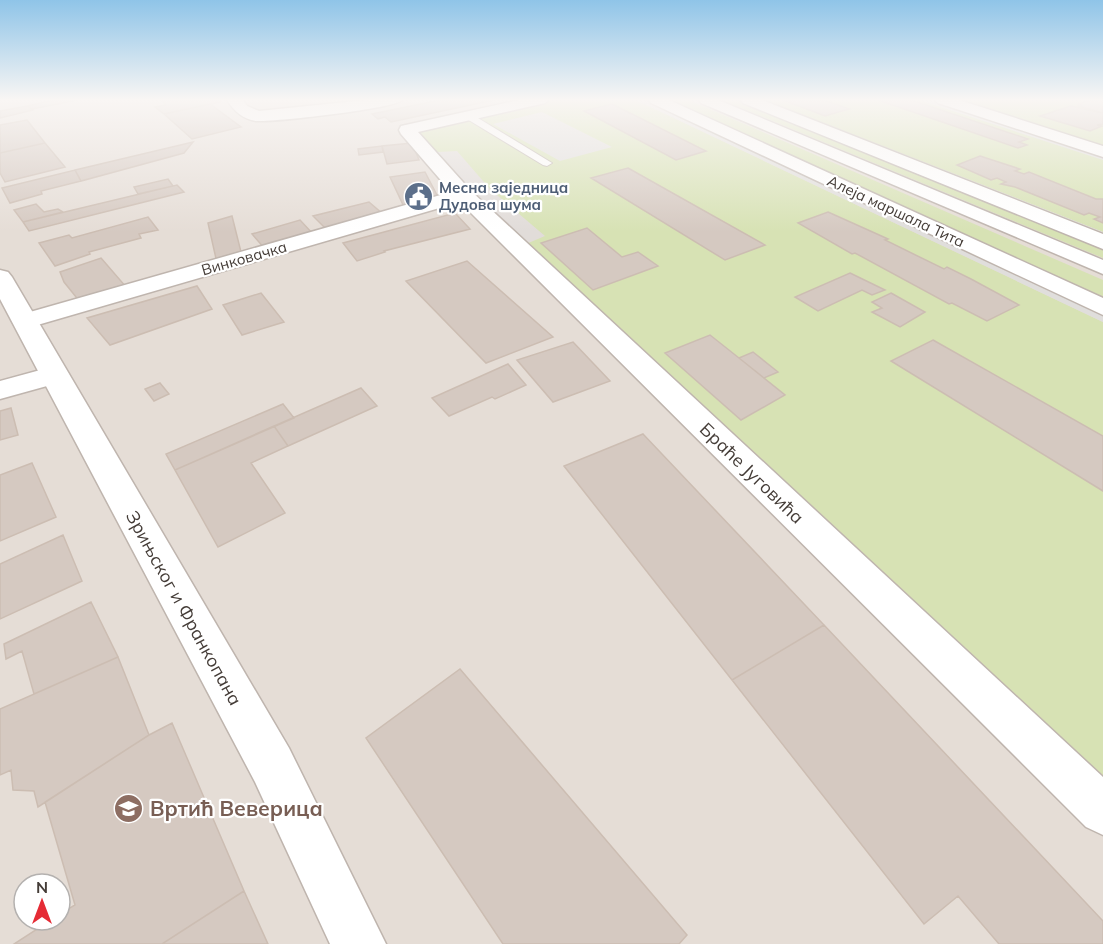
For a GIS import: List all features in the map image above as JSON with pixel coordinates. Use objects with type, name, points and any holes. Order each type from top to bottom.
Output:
[{"type":"street","name":"Браће Југовића","points":[[419,144],[464,195],[1103,810]]},
{"type":"street","name":"Алеја маршала Тита","points":[[751,144],[1103,307]]},
{"type":"street","name":"Алеја маршала Тита","points":[[810,144],[1103,268]]},
{"type":"street","points":[[858,144],[1103,242]]},
{"type":"street","points":[[1079,144],[1103,152]]},
{"type":"street","name":"Винковачка","points":[[25,321],[464,195]]},
{"type":"street","name":"Зрињског и Франкопана","points":[[0,278],[272,765],[358,944]]},
{"type":"street","points":[[0,390],[55,375]]},
{"type":"lane","points":[[515,144],[547,163]]},
{"type":"shaded area","points":[[0,144],[1103,144],[1103,944],[0,944]]},
{"type":"shaded area","points":[[529,144],[606,144],[612,147],[560,161]]},
{"type":"shaded area","points":[[729,144],[745,144],[1103,311],[1103,322]]},
{"type":"shaded area","points":[[864,144],[878,144],[1103,232],[1103,239]]},
{"type":"shaded area","points":[[1054,144],[1070,144],[1103,155],[1103,160]]},
{"type":"shaded area","points":[[457,151],[490,189],[546,236],[526,244],[472,191],[437,152]]},
{"type":"green space","points":[[429,144],[729,144],[1103,322],[1103,792],[526,244],[545,236],[490,189],[457,151],[437,152]]},
{"type":"green space","points":[[762,144],[790,144],[1103,280],[1103,299]]},
{"type":"green space","points":[[828,144],[850,144],[1103,246],[1103,258]]},
{"type":"green space","points":[[878,144],[1103,144],[1103,232]]},
{"type":"building","points":[[0,144],[40,144],[0,153]]},
{"type":"building","points":[[46,144],[65,167],[5,182],[0,173],[0,153]]},
{"type":"building","points":[[191,144],[184,153],[81,181],[75,170]]},
{"type":"building","points":[[412,144],[419,160],[387,164],[382,146]]},
{"type":"building","points":[[646,144],[692,144],[706,151],[676,160]]},
{"type":"building","points":[[1006,144],[1027,145],[1018,148]]},
{"type":"building","points":[[382,146],[383,152],[359,155],[358,149]]},
{"type":"building","points":[[980,156],[1020,169],[1015,171],[1024,174],[1029,172],[1096,199],[1103,199],[1103,223],[1094,219],[1100,217],[1089,213],[1084,215],[1015,187],[1001,184],[1006,182],[997,178],[991,180],[957,165]]},
{"type":"building","points":[[628,168],[765,245],[725,260],[591,178]]},
{"type":"building","points":[[75,170],[81,181],[41,191],[42,194],[10,203],[2,188]]},
{"type":"building","points":[[425,172],[438,197],[405,209],[390,177]]},
{"type":"building","points":[[168,179],[173,186],[138,194],[134,187]]},
{"type":"building","points":[[177,185],[184,192],[29,231],[23,222]]},
{"type":"building","points":[[369,202],[384,215],[328,231],[313,216]]},
{"type":"building","points":[[36,204],[44,212],[58,209],[63,212],[23,222],[14,210]]},
{"type":"building","points":[[828,212],[888,239],[885,240],[944,269],[947,267],[1019,305],[987,321],[952,303],[949,304],[855,253],[852,254],[798,223]]},
{"type":"building","points":[[455,213],[470,229],[384,251],[357,261],[343,243]]},
{"type":"building","points":[[232,216],[242,256],[217,263],[208,223]]},
{"type":"building","points":[[148,217],[158,230],[139,234],[141,238],[89,252],[90,254],[55,266],[39,243],[69,235],[72,238]]},
{"type":"building","points":[[300,220],[314,235],[265,249],[252,234]]},
{"type":"building","points":[[587,228],[622,257],[638,252],[658,266],[593,290],[541,243]]},
{"type":"building","points":[[101,258],[127,288],[80,302],[64,282],[60,272]]},
{"type":"building","points":[[467,261],[553,337],[486,363],[406,281]]},
{"type":"building","points":[[850,273],[885,290],[872,295],[862,290],[818,311],[795,297]]},
{"type":"building","points":[[197,286],[212,309],[110,345],[87,318]]},
{"type":"building","points":[[261,293],[284,322],[242,335],[223,305]]},
{"type":"building","points":[[891,293],[925,312],[900,327],[872,312],[882,308],[872,302]]},
{"type":"building","points":[[710,335],[785,395],[741,420],[665,353]]},
{"type":"building","points":[[933,340],[1103,436],[1103,491],[891,361]]},
{"type":"building","points":[[573,342],[610,381],[553,402],[517,360]]},
{"type":"building","points":[[753,352],[778,372],[764,378],[739,358]]},
{"type":"building","points":[[508,364],[526,385],[449,416],[432,398]]},
{"type":"building","points":[[160,383],[169,394],[154,401],[145,389]]},
{"type":"building","points":[[361,388],[377,406],[288,446],[274,426]]},
{"type":"building","points":[[283,404],[294,418],[175,470],[166,454]]},
{"type":"building","points":[[11,408],[18,435],[0,440],[0,411]]},
{"type":"building","points":[[274,426],[288,446],[251,463],[285,513],[218,547],[175,470]]},
{"type":"building","points":[[643,434],[824,625],[732,680],[564,466]]},
{"type":"building","points":[[32,463],[56,517],[0,541],[0,475]]},
{"type":"building","points":[[63,535],[82,581],[0,619],[0,564]]},
{"type":"building","points":[[91,602],[118,657],[34,694],[22,651],[6,659],[4,644]]},
{"type":"building","points":[[824,625],[1103,921],[1103,944],[999,944],[958,896],[924,924],[732,680]]},
{"type":"building","points":[[118,657],[149,735],[38,807],[34,791],[13,790],[11,770],[0,775],[0,709]]},
{"type":"building","points":[[460,669],[687,935],[679,944],[503,944],[366,738]]},
{"type":"building","points":[[172,723],[244,891],[162,944],[14,944],[32,932],[72,932],[72,907],[75,905],[72,895],[72,872],[65,872],[45,802],[149,735]]},
{"type":"building","points":[[244,891],[268,944],[162,944]]},
{"type":"place","name":"Месна заједница Дудова шума","points":[[418,196]]},
{"type":"place","name":"Вртић Веверица","points":[[129,808]]}]
